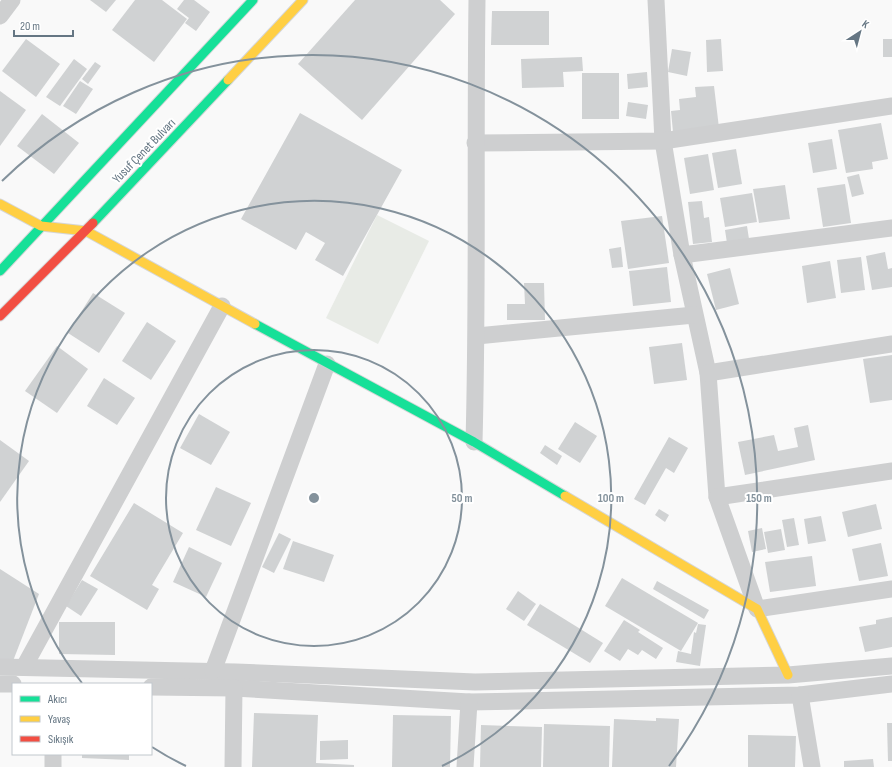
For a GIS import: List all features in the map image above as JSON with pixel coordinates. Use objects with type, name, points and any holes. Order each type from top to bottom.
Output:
[{"type":"main road","name":"Yusuf Çenet Bulvarı","points":[[0,271],[253,0]]},
{"type":"main road","name":"Yusuf Çenet Bulvarı","points":[[0,316],[86,231],[303,0]]},
{"type":"main road","points":[[0,204],[42,226],[86,231],[327,364],[474,442],[757,609],[788,676]]},
{"type":"street","points":[[0,16],[12,0]]},
{"type":"street","points":[[474,442],[477,336],[475,143],[477,0]]},
{"type":"street","points":[[656,0],[663,141],[682,255],[708,373],[717,497],[757,609],[892,589]]},
{"type":"street","points":[[475,143],[663,141],[892,106]]},
{"type":"street","points":[[682,255],[892,228]]},
{"type":"street","points":[[24,667],[222,306]]},
{"type":"street","points":[[477,336],[694,315]]},
{"type":"street","points":[[708,373],[892,344]]},
{"type":"street","points":[[213,671],[327,364]]},
{"type":"street","points":[[717,497],[892,471]]},
{"type":"street","points":[[0,667],[213,671],[475,682],[788,676],[892,666]]},
{"type":"street","points":[[0,684],[12,684]]},
{"type":"street","points":[[152,687],[234,688],[469,702],[800,694],[892,684]]},
{"type":"street","points":[[233,767],[234,688]]},
{"type":"street","points":[[800,694],[812,767]]},
{"type":"street","points":[[465,767],[469,702]]},
{"type":"street","points":[[53,755],[53,767]]},
{"type":"shaded area","points":[[377,215],[429,241],[378,344],[326,318]]},
{"type":"building","points":[[90,0],[116,0],[106,12]]},
{"type":"building","points":[[135,0],[162,0],[187,19],[154,62],[112,30]]},
{"type":"building","points":[[184,0],[194,0],[210,12],[196,31],[185,23],[189,18],[177,9]]},
{"type":"building","points":[[355,0],[440,0],[455,14],[362,120],[298,64]]},
{"type":"building","points":[[492,11],[549,11],[549,45],[491,45]]},
{"type":"building","points":[[26,39],[60,64],[36,97],[2,71]]},
{"type":"building","points":[[721,39],[723,71],[707,72],[706,40]]},
{"type":"building","points":[[883,39],[892,39],[892,57],[883,57]]},
{"type":"building","points":[[672,49],[691,52],[687,76],[668,72]]},
{"type":"building","points":[[582,57],[583,71],[563,72],[564,87],[522,88],[521,59]]},
{"type":"building","points":[[74,59],[87,69],[60,106],[46,97]]},
{"type":"building","points":[[95,62],[101,66],[88,84],[82,79]]},
{"type":"building","points":[[647,72],[648,87],[628,89],[627,74]]},
{"type":"building","points":[[582,73],[619,73],[619,119],[582,119]]},
{"type":"building","points":[[80,81],[93,89],[76,114],[63,106]]},
{"type":"building","points":[[714,86],[719,128],[673,132],[671,111],[680,110],[679,99],[696,97],[695,87]]},
{"type":"building","points":[[0,91],[26,110],[0,146]]},
{"type":"building","points":[[628,102],[648,105],[646,119],[626,116]]},
{"type":"building","points":[[300,113],[402,170],[343,276],[315,260],[325,243],[306,232],[296,250],[241,219]]},
{"type":"building","points":[[42,114],[79,143],[54,174],[17,146]]},
{"type":"building","points":[[881,123],[888,159],[872,162],[873,169],[846,173],[838,130]]},
{"type":"building","points":[[832,139],[837,169],[813,173],[808,143]]},
{"type":"building","points":[[736,149],[742,184],[718,188],[712,153]]},
{"type":"building","points":[[708,154],[714,190],[690,194],[684,158]]},
{"type":"building","points":[[859,174],[864,194],[852,197],[847,177]]},
{"type":"building","points":[[845,184],[851,223],[823,227],[817,188]]},
{"type":"building","points":[[785,185],[790,219],[759,223],[753,189]]},
{"type":"building","points":[[752,193],[757,222],[725,227],[720,198]]},
{"type":"building","points":[[702,201],[704,218],[709,217],[712,242],[693,244],[688,202]]},
{"type":"building","points":[[662,216],[669,263],[628,269],[621,221]]},
{"type":"building","points":[[747,226],[749,239],[727,243],[725,230]]},
{"type":"building","points":[[621,247],[623,267],[612,268],[609,249]]},
{"type":"building","points":[[885,252],[888,269],[892,268],[892,287],[872,290],[866,256]]},
{"type":"building","points":[[861,257],[865,290],[841,293],[837,260]]},
{"type":"building","points":[[830,261],[836,298],[807,303],[802,266]]},
{"type":"building","points":[[667,267],[671,302],[633,306],[629,271]]},
{"type":"building","points":[[730,268],[739,304],[716,310],[707,274]]},
{"type":"building","points":[[524,283],[544,283],[545,320],[507,320],[507,304],[525,304]]},
{"type":"building","points":[[93,293],[125,313],[99,353],[68,333]]},
{"type":"building","points":[[147,322],[176,341],[151,380],[122,361]]},
{"type":"building","points":[[682,343],[687,380],[654,384],[649,347]]},
{"type":"building","points":[[57,346],[88,369],[57,413],[25,391]]},
{"type":"building","points":[[892,355],[892,400],[870,403],[863,359]]},
{"type":"building","points":[[104,378],[135,398],[117,425],[87,406]]},
{"type":"building","points":[[199,414],[230,432],[211,465],[180,448]]},
{"type":"building","points":[[575,422],[597,436],[580,463],[558,449]]},
{"type":"building","points":[[808,425],[815,460],[745,475],[738,442],[774,435],[778,451],[798,447],[794,428]]},
{"type":"building","points":[[669,437],[688,448],[674,473],[666,468],[645,505],[634,499]]},
{"type":"building","points":[[0,440],[29,461],[0,502]]},
{"type":"building","points":[[545,445],[562,456],[557,465],[540,453]]},
{"type":"building","points":[[216,487],[251,503],[231,546],[196,530]]},
{"type":"building","points":[[134,503],[183,533],[152,585],[159,589],[147,610],[90,576]]},
{"type":"building","points":[[876,504],[882,529],[848,537],[842,512]]},
{"type":"building","points":[[659,509],[669,515],[665,522],[655,515]]},
{"type":"building","points":[[821,516],[826,541],[808,544],[804,519]]},
{"type":"building","points":[[794,518],[799,545],[787,547],[782,520]]},
{"type":"building","points":[[762,528],[766,549],[752,552],[748,531]]},
{"type":"building","points":[[781,529],[785,550],[768,553],[764,532]]},
{"type":"building","points":[[279,533],[291,539],[274,573],[262,567]]},
{"type":"building","points":[[293,541],[334,555],[324,582],[283,569]]},
{"type":"building","points":[[881,543],[888,576],[859,581],[852,549]]},
{"type":"building","points":[[189,547],[222,563],[206,597],[173,582]]},
{"type":"building","points":[[812,556],[816,586],[770,592],[765,562]]},
{"type":"building","points":[[0,569],[39,594],[13,661],[0,660]]},
{"type":"building","points":[[622,578],[698,623],[681,651],[605,606]]},
{"type":"building","points":[[82,580],[98,589],[81,616],[66,606]]},
{"type":"building","points":[[657,581],[709,610],[704,619],[653,589]]},
{"type":"building","points":[[518,591],[536,604],[524,621],[506,609]]},
{"type":"building","points":[[540,604],[603,643],[590,663],[527,625]]},
{"type":"building","points":[[892,617],[892,647],[865,652],[859,627],[876,624],[876,620]]},
{"type":"building","points":[[624,620],[640,630],[638,632],[663,648],[656,659],[642,650],[638,655],[628,649],[620,661],[604,651]]},
{"type":"building","points":[[59,622],[115,622],[115,655],[59,654]]},
{"type":"building","points":[[698,624],[706,625],[700,666],[676,662],[678,651],[691,654],[694,632],[696,633]]},
{"type":"building","points":[[254,713],[318,715],[316,763],[354,765],[354,767],[252,767]]},
{"type":"building","points":[[393,715],[451,716],[450,767],[392,767]]},
{"type":"building","points":[[656,718],[679,719],[676,767],[612,767],[614,719],[656,721]]},
{"type":"building","points":[[887,723],[892,723],[892,761],[888,761]]},
{"type":"building","points":[[544,724],[610,726],[609,767],[543,767]]},
{"type":"building","points":[[481,725],[542,727],[541,767],[480,767]]},
{"type":"building","points":[[748,735],[796,736],[795,767],[748,767]]},
{"type":"building","points":[[348,740],[348,759],[320,760],[320,741]]},
{"type":"building","points":[[82,755],[129,755],[129,760],[82,758]]},
{"type":"building","points":[[873,759],[874,767],[844,767],[844,761]]},
{"type":"traffic: fast","points":[[0,271],[253,0]]},
{"type":"traffic: fast","points":[[93,223],[228,80]]},
{"type":"traffic: fast","points":[[255,324],[474,442],[565,496]]},
{"type":"traffic: slow","points":[[228,80],[303,0]]},
{"type":"traffic: slow","points":[[0,204],[41,226],[86,231],[255,324]]},
{"type":"traffic: slow","points":[[565,496],[757,609],[788,675]]},
{"type":"traffic: jam","points":[[0,316],[93,223]]}]
